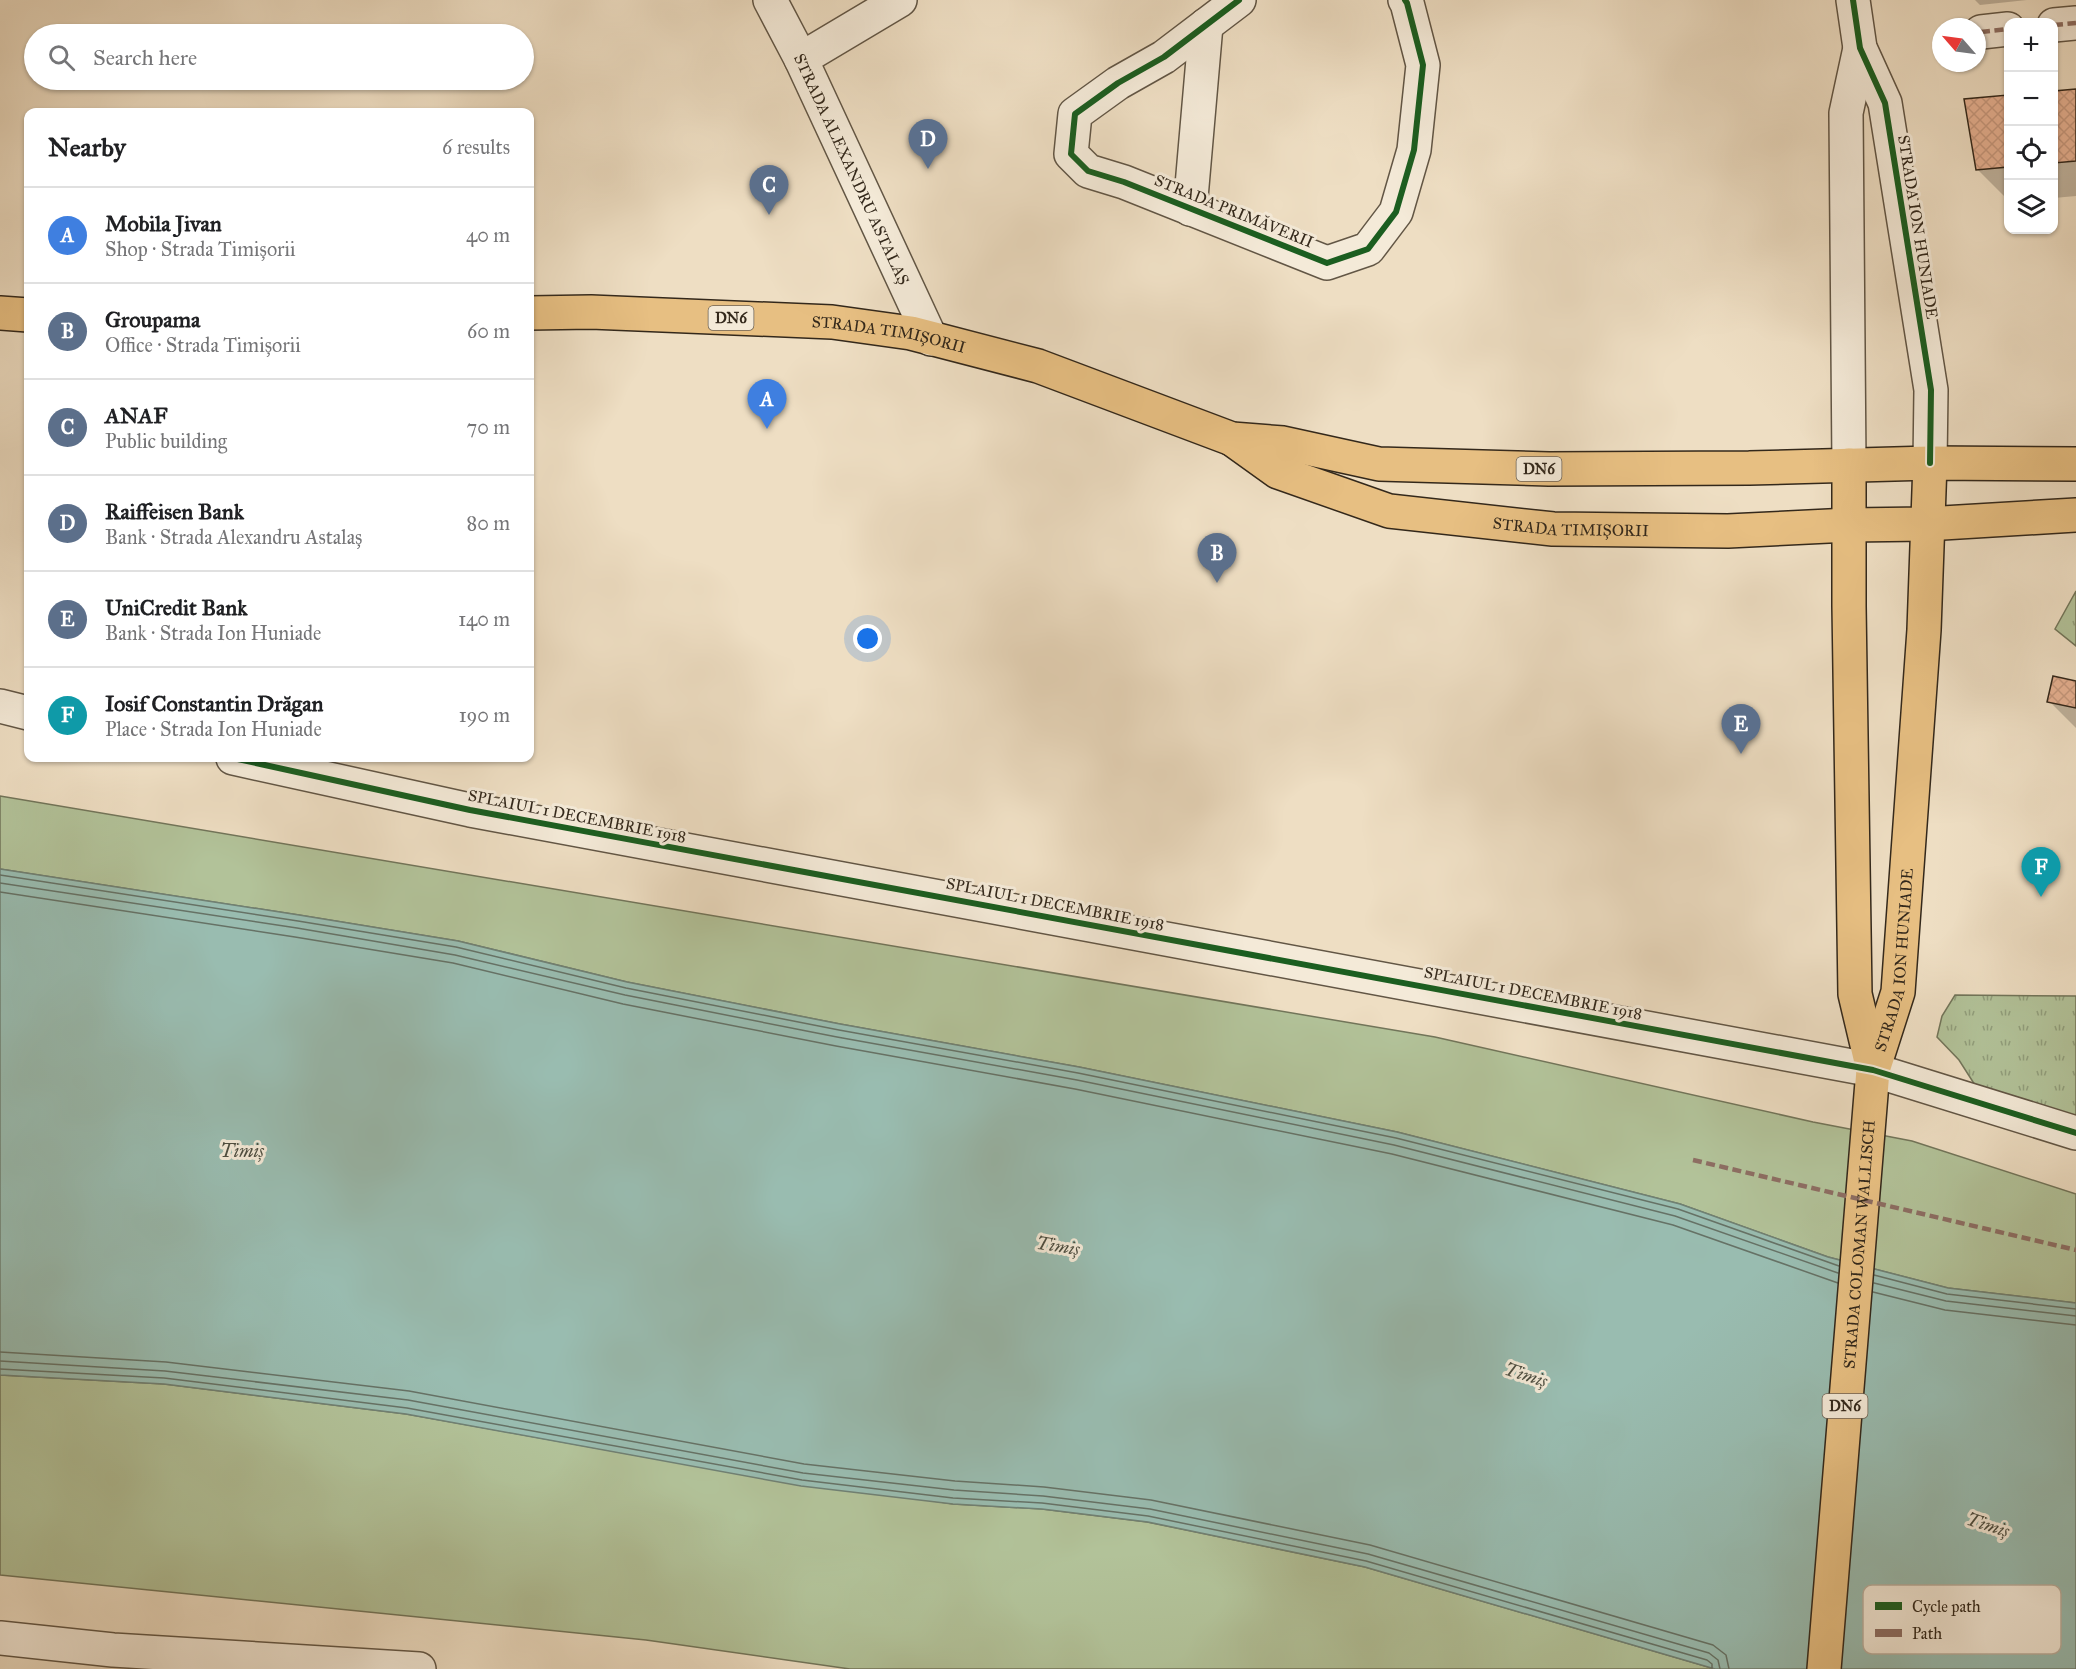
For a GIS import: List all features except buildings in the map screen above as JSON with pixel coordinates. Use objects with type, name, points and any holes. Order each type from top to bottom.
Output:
[{"type":"main road","name":"STRADA TIMIȘORII","points":[[534,313],[591,312],[832,322],[911,333],[1038,366],[1232,439],[1278,472],[1389,511],[1441,518],[1553,529],[1728,531],[1926,524],[2076,515]]},
{"type":"main road","points":[[0,313],[24,315]]},
{"type":"main road","name":"STRADA TIMIȘORII","points":[[1232,439],[1283,443],[1379,464],[1549,470],[1930,463]]},
{"type":"main road","name":"DN6","points":[[1930,463],[2076,464]]},
{"type":"main road","name":"STRADA ION HUNIADE","points":[[1874,1070],[1898,992],[1924,630],[1926,524],[1930,463]]},
{"type":"main road","name":"STRADA ION HUNIADE","points":[[1849,465],[1855,994],[1874,1070]]},
{"type":"main road","name":"STRADA COLOMAN WALLISCH","points":[[1824,1669],[1866,1143],[1874,1070]]},
{"type":"street","name":"STRADA ALEXANDRU ASTALAȘ","points":[[770,0],[801,59],[931,339]]},
{"type":"street","points":[[801,59],[900,0]]},
{"type":"street","name":"STRADA PRIMĂVERII","points":[[1239,0],[1164,57],[1118,84],[1075,114],[1071,154],[1088,171],[1327,263],[1368,249],[1396,212],[1414,150],[1423,65],[1405,0]]},
{"type":"street","name":"STRADA ION HUNIADE","points":[[1853,0],[1860,48],[1885,104],[1887,115],[1931,390],[1930,463]]},
{"type":"street","points":[[2058,25],[2076,23]]},
{"type":"street","name":"STRADA PRIMĂVERII","points":[[1190,209],[1206,25]]},
{"type":"street","name":"STRADA ION HUNIADE","points":[[1849,465],[1846,113],[1860,48]]},
{"type":"street","points":[[0,706],[24,712]]},
{"type":"street","name":"SPLAIUL 1 DECEMBRIE 1918","points":[[251,762],[482,812],[1874,1070],[2076,1133]]},
{"type":"street","points":[[0,1638],[100,1660],[419,1669]]},
{"type":"green space","points":[[2076,591],[2076,646],[2055,629]]},
{"type":"green space","points":[[0,796],[1435,1037],[1813,1122],[1912,1141],[2076,1194],[2076,1303],[1948,1288],[1828,1257],[1680,1204],[1397,1132],[1079,1067],[840,1024],[627,982],[458,941],[0,869]]},
{"type":"green space","points":[[1955,995],[2076,996],[2076,1127],[1982,1096],[1959,1060],[1937,1037],[1942,1016]]},
{"type":"green space","points":[[0,1375],[164,1384],[406,1414],[652,1458],[953,1504],[1042,1509],[1147,1522],[1365,1567],[1715,1669],[850,1669],[646,1640],[0,1575]]},
{"type":"water","name":"Timiș","points":[[0,869],[458,941],[627,982],[840,1024],[1079,1067],[1397,1132],[1680,1204],[1828,1257],[1948,1288],[2076,1303],[2076,1669],[1715,1669],[1365,1567],[1148,1522],[1042,1509],[953,1504],[801,1486],[406,1414],[164,1384],[0,1375]]},
{"type":"marked path","points":[[2058,25],[2076,23]]},
{"type":"marked path","points":[[1986,31],[2004,29]]},
{"type":"marked path","points":[[1693,1160],[2076,1250]]},
{"type":"cycle path","points":[[1239,0],[1164,57],[1118,83],[1075,114],[1071,154],[1088,171],[1124,182],[1327,263],[1368,249],[1396,212],[1414,150],[1423,65],[1405,0]]},
{"type":"cycle path","points":[[1853,0],[1860,48],[1885,103],[1931,390],[1930,463]]},
{"type":"cycle path","points":[[251,762],[470,810],[1873,1070],[2076,1133]]},
{"type":"place","name":"Raiffeisen Bank","points":[[928,169]]},
{"type":"place","name":"ANAF","points":[[769,215]]},
{"type":"place","name":"Mobila Jivan","points":[[767,429]]},
{"type":"place","name":"Groupama","points":[[1217,583]]},
{"type":"place","name":"UniCredit Bank","points":[[1741,754]]},
{"type":"place","name":"Iosif Constantin Drăgan","points":[[2041,897]]}]
